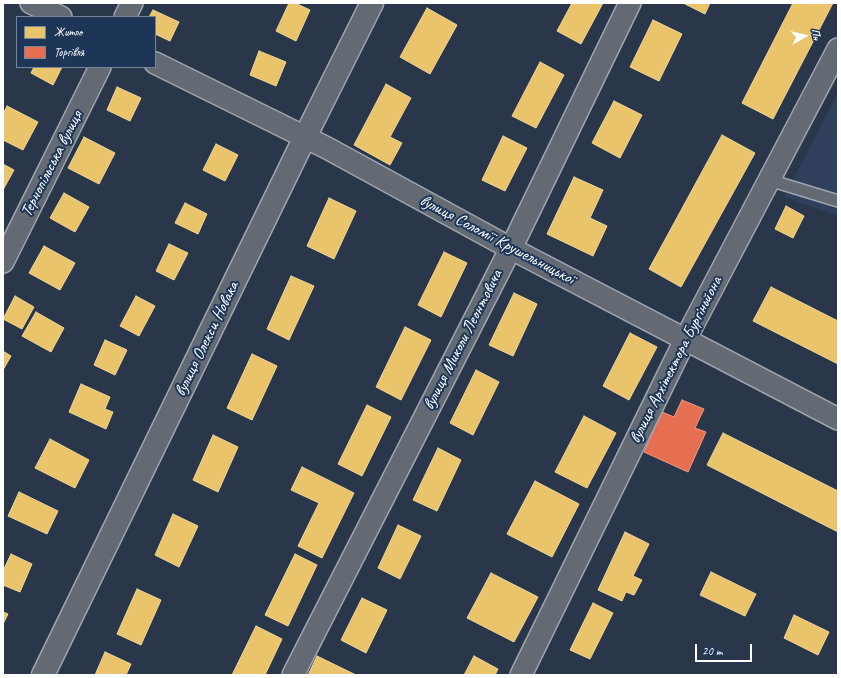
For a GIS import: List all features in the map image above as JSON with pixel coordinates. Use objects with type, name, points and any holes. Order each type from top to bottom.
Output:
[{"type":"main road","name":"вулиця Олекси Новака","points":[[43,675],[305,137],[372,3]]},
{"type":"street","points":[[31,3],[58,16]]},
{"type":"street","points":[[126,16],[132,3]]},
{"type":"street","name":"вулиця Миколи Леонтовича","points":[[293,675],[510,248],[630,3]]},
{"type":"street","name":"вулиця Архітектора Бургіньйона","points":[[527,673],[684,340],[838,49]]},
{"type":"street","name":"вулиця Соломії Крушельницької","points":[[156,63],[305,137],[510,248],[838,419]]},
{"type":"street","name":"Тернопільська вулиця","points":[[3,262],[100,68]]},
{"type":"lane","points":[[769,180],[838,201]]},
{"type":"shaded area","points":[[838,93],[838,216],[784,197]]},
{"type":"building: Житло","points":[[289,3],[295,3],[310,10],[296,41],[276,31]]},
{"type":"building: Житло","points":[[572,3],[603,3],[581,44],[557,31]]},
{"type":"building: Житло","points":[[683,3],[710,3],[705,14]]},
{"type":"building: Житло","points":[[793,3],[833,3],[773,119],[742,103]]},
{"type":"building: Житло","points":[[427,8],[457,25],[430,74],[400,57]]},
{"type":"building: Житло","points":[[153,10],[179,22],[170,41],[156,34],[156,16],[150,16]]},
{"type":"building: Житло","points":[[653,20],[682,34],[659,81],[630,67]]},
{"type":"building: Житло","points":[[259,51],[286,62],[276,86],[250,75]]},
{"type":"building: Житло","points":[[540,62],[564,75],[536,128],[512,116]]},
{"type":"building: Житло","points":[[34,68],[62,68],[53,85],[31,73]]},
{"type":"building: Житло","points":[[386,84],[411,98],[390,137],[402,143],[390,165],[354,145]]},
{"type":"building: Житло","points":[[117,87],[141,98],[130,121],[107,110]]},
{"type":"building: Житло","points":[[614,101],[642,115],[620,158],[592,143]]},
{"type":"building: Житло","points":[[7,106],[38,122],[23,150],[3,140],[3,114]]},
{"type":"building: Житло","points":[[722,135],[755,153],[681,287],[649,269]]},
{"type":"building: Житло","points":[[503,136],[527,148],[505,191],[482,180]]},
{"type":"building: Житло","points":[[84,137],[115,153],[99,184],[68,168]]},
{"type":"building: Житло","points":[[216,144],[238,155],[225,181],[203,170]]},
{"type":"building: Житло","points":[[3,164],[14,170],[3,190]]},
{"type":"building: Житло","points":[[574,177],[603,190],[590,218],[607,226],[593,256],[547,234]]},
{"type":"building: Житло","points":[[64,193],[89,207],[75,232],[50,218]]},
{"type":"building: Житло","points":[[329,198],[356,211],[334,259],[307,246]]},
{"type":"building: Житло","points":[[185,203],[207,214],[198,234],[175,223]]},
{"type":"building: Житло","points":[[786,206],[804,216],[793,238],[775,229]]},
{"type":"building: Житло","points":[[169,244],[188,253],[174,280],[156,271]]},
{"type":"building: Житло","points":[[44,246],[75,263],[60,290],[29,273]]},
{"type":"building: Житло","points":[[444,252],[467,263],[441,317],[418,305]]},
{"type":"building: Житло","points":[[291,276],[314,286],[289,340],[267,329]]},
{"type":"building: Житло","points":[[771,287],[838,321],[838,364],[753,321]]},
{"type":"building: Житло","points":[[514,293],[537,304],[513,356],[489,345]]},
{"type":"building: Житло","points":[[15,296],[34,307],[22,329],[3,319]]},
{"type":"building: Житло","points":[[136,296],[155,306],[139,336],[120,326]]},
{"type":"building: Житло","points":[[36,312],[64,328],[51,352],[22,336]]},
{"type":"building: Житло","points":[[405,327],[431,340],[401,400],[376,387]]},
{"type":"building: Житло","points":[[630,333],[657,347],[629,400],[603,386]]},
{"type":"building: Житло","points":[[105,340],[127,350],[115,375],[94,365]]},
{"type":"building: Житло","points":[[3,351],[11,356],[3,370]]},
{"type":"building: Житло","points":[[252,354],[277,366],[252,420],[227,408]]},
{"type":"building: Житло","points":[[476,370],[499,382],[473,435],[450,423]]},
{"type":"building: Житло","points":[[81,384],[110,397],[105,409],[113,412],[106,429],[69,412]]},
{"type":"building: Житло","points":[[367,405],[391,417],[362,476],[338,464]]},
{"type":"building: Житло","points":[[584,416],[616,433],[587,488],[555,472]]},
{"type":"building: Житло","points":[[723,433],[838,491],[838,532],[707,465]]},
{"type":"building: Житло","points":[[213,435],[238,447],[218,492],[193,480]]},
{"type":"building: Житло","points":[[50,439],[89,460],[75,488],[35,468]]},
{"type":"building: Житло","points":[[438,448],[461,460],[437,511],[413,500]]},
{"type":"building: Житло","points":[[302,467],[354,493],[322,558],[298,546],[319,503],[291,490]]},
{"type":"building: Житло","points":[[535,481],[579,504],[552,557],[507,534]]},
{"type":"building: Житло","points":[[19,492],[58,511],[47,534],[8,516]]},
{"type":"building: Житло","points":[[173,514],[198,526],[179,567],[155,555]]},
{"type":"building: Житло","points":[[398,525],[421,536],[400,579],[378,568]]},
{"type":"building: Житло","points":[[625,532],[649,544],[633,576],[642,580],[634,595],[626,592],[622,601],[598,590]]},
{"type":"building: Житло","points":[[11,554],[32,564],[20,592],[3,585],[3,571]]},
{"type":"building: Житло","points":[[295,554],[317,565],[288,626],[265,615]]},
{"type":"building: Житло","points":[[711,572],[756,594],[745,616],[700,595]]},
{"type":"building: Житло","points":[[491,573],[538,597],[514,642],[467,618]]},
{"type":"building: Житло","points":[[137,589],[161,600],[141,645],[117,634]]},
{"type":"building: Житло","points":[[362,598],[387,610],[366,653],[341,640]]},
{"type":"building: Житло","points":[[593,603],[613,613],[590,659],[570,650]]},
{"type":"building: Житло","points":[[3,612],[8,614],[3,624]]},
{"type":"building: Житло","points":[[794,615],[829,632],[818,655],[784,638]]},
{"type":"building: Житло","points":[[256,626],[282,639],[265,675],[232,675]]},
{"type":"building: Житло","points":[[105,652],[131,664],[126,675],[95,675]]},
{"type":"building: Житло","points":[[317,656],[356,675],[308,675]]},
{"type":"building: Житло","points":[[474,656],[498,669],[495,675],[464,675]]},
{"type":"building: Торгівля","points":[[682,400],[704,409],[695,428],[706,432],[688,472],[644,452],[662,412],[674,417]]}]
